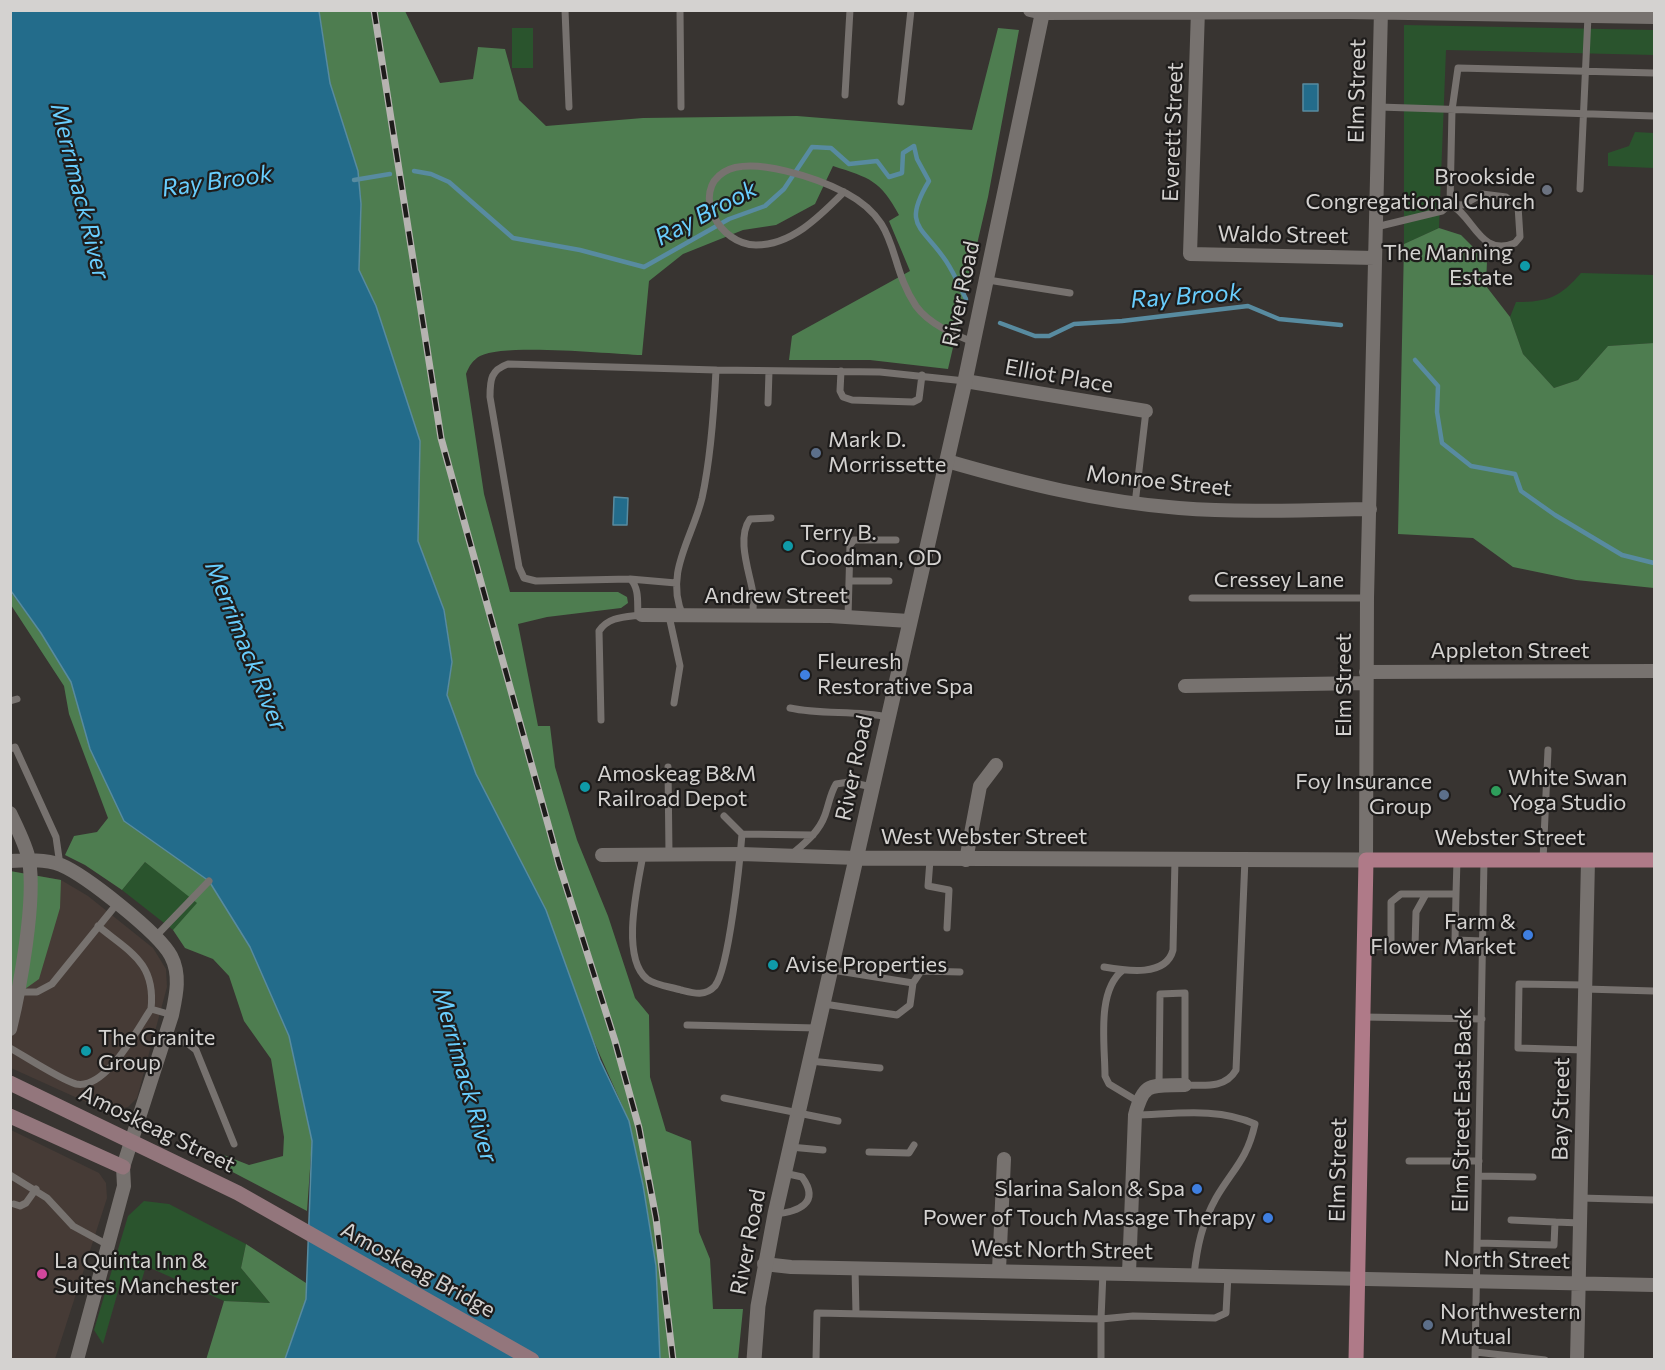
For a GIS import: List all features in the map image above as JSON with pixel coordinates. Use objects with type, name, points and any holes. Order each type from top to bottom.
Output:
[{"type":"main road","name":"Webster Street","points":[[1366,860],[1654,860]]},
{"type":"main road","name":"Elm Street","points":[[1356,1359],[1366,860]]},
{"type":"main road","name":"Amoskeag Street","points":[[10,1083],[132,1141],[282,1219]]},
{"type":"main road","points":[[10,1116],[123,1167]]},
{"type":"main road","name":"Amoskeag Bridge","points":[[282,1219],[531,1359]]},
{"type":"street","points":[[1039,11],[1381,11],[1588,16],[1608,13],[1654,17]]},
{"type":"street","name":"River Road","points":[[754,1359],[765,1264],[775,1214],[988,279],[1039,11]]},
{"type":"street","name":"Everett Street","points":[[1190,254],[1198,11]]},
{"type":"street","name":"Elm Street","points":[[1366,860],[1366,598],[1381,11]]},
{"type":"street","name":"Waldo Street","points":[[1190,254],[1375,258]]},
{"type":"street","name":"Elliot Place","points":[[965,381],[1146,411]]},
{"type":"street","name":"Monroe Street","points":[[947,461],[1064,492],[1135,504],[1248,511],[1370,510]]},
{"type":"street","name":"Andrew Street","points":[[640,615],[848,617],[909,621]]},
{"type":"street","name":"Appleton Street","points":[[1185,686],[1366,677],[1654,671]]},
{"type":"street","points":[[966,860],[980,786],[996,765]]},
{"type":"street","points":[[10,813],[28,860],[30,898],[18,992],[10,1029]]},
{"type":"street","name":"West Webster Street","points":[[602,855],[792,854],[930,860],[1366,860]]},
{"type":"street","points":[[10,861],[28,860],[60,865],[91,884],[156,936],[172,957],[175,969],[176,994],[166,1037],[123,1167],[124,1186],[106,1244],[77,1359]]},
{"type":"street","name":"Bay Street","points":[[1577,1359],[1588,860]]},
{"type":"street","points":[[1128,1272],[1137,1108],[1143,1091],[1159,1086],[1185,1085]]},
{"type":"street","points":[[999,1270],[1004,1159]]},
{"type":"street","name":"West North Street","points":[[765,1264],[855,1268],[1358,1278]]},
{"type":"street","name":"North Street","points":[[1358,1278],[1654,1285]]},
{"type":"lane","points":[[565,10],[569,107]]},
{"type":"lane","points":[[680,10],[681,106]]},
{"type":"lane","points":[[845,95],[850,10]]},
{"type":"lane","points":[[901,102],[912,10]]},
{"type":"lane","points":[[1580,189],[1581,114],[1588,16]]},
{"type":"lane","points":[[1450,204],[1452,110],[1458,68],[1654,73]]},
{"type":"lane","points":[[1379,107],[1654,116]]},
{"type":"lane","points":[[844,192],[814,222],[788,237],[756,245],[732,240],[722,230],[711,209],[709,198],[713,184],[723,172],[742,164],[766,165],[844,192],[863,203],[880,218],[906,288],[917,307],[945,330],[973,342]]},
{"type":"lane","points":[[1376,227],[1442,211],[1450,204],[1463,205],[1482,194],[1506,197],[1515,202],[1520,211],[1519,241],[1509,246],[1485,241],[1460,210],[1450,204]]},
{"type":"lane","points":[[988,279],[1070,293]]},
{"type":"lane","points":[[676,583],[630,579],[536,581],[524,578],[519,567],[490,397],[490,378],[496,368],[508,364],[841,372],[922,375],[965,381]]},
{"type":"lane","points":[[674,703],[680,666],[676,583],[680,559],[702,498],[716,370]]},
{"type":"lane","points":[[768,403],[769,371]]},
{"type":"lane","points":[[841,372],[840,391],[843,397],[852,400],[913,402],[919,399],[922,375]]},
{"type":"lane","points":[[1135,504],[1146,411]]},
{"type":"lane","points":[[753,616],[752,590],[745,553],[746,525],[750,519],[771,518]]},
{"type":"lane","points":[[848,617],[850,545],[854,540],[896,540]]},
{"type":"lane","points":[[601,720],[599,631],[604,623],[640,615],[637,593],[630,579]]},
{"type":"lane","points":[[849,581],[889,581]]},
{"type":"lane","name":"Cressey Lane","points":[[1192,598],[1366,598]]},
{"type":"lane","points":[[790,708],[811,713],[862,713],[888,717]]},
{"type":"lane","points":[[10,749],[15,747],[56,837],[60,865]]},
{"type":"lane","points":[[1543,860],[1548,750]]},
{"type":"lane","points":[[668,767],[669,854]]},
{"type":"lane","points":[[792,854],[813,835],[825,815],[830,795],[836,784],[849,782],[872,787]]},
{"type":"lane","points":[[724,816],[742,834],[813,835]]},
{"type":"lane","points":[[643,855],[632,938],[642,974],[649,981],[696,994],[707,993],[716,985],[723,962],[741,854],[742,834]]},
{"type":"lane","points":[[1104,968],[1153,969],[1166,965],[1171,960],[1175,859]]},
{"type":"lane","points":[[1159,1086],[1160,994],[1185,993],[1185,1085],[1216,1085],[1226,1082],[1236,1070],[1245,859]]},
{"type":"lane","points":[[930,860],[928,886],[949,890],[947,928]]},
{"type":"lane","points":[[1457,860],[1455,940],[1483,941]]},
{"type":"lane","name":"Elm Street East Back","points":[[1475,1356],[1484,860]]},
{"type":"lane","points":[[156,936],[209,881]]},
{"type":"lane","points":[[1391,946],[1391,902],[1401,894],[1456,894]]},
{"type":"lane","points":[[1364,947],[1415,946],[1416,912],[1426,894]]},
{"type":"lane","points":[[18,992],[37,992],[52,984],[116,904]]},
{"type":"lane","points":[[10,1048],[76,1084],[93,1083],[105,1075],[151,1010],[153,993],[147,969],[139,959],[98,926]]},
{"type":"lane","points":[[832,970],[913,983]]},
{"type":"lane","points":[[1123,970],[1116,976],[1106,1004],[1105,1076],[1109,1084],[1137,1108],[1216,1113],[1240,1117],[1255,1124],[1250,1147],[1216,1198],[1197,1243],[1194,1275]]},
{"type":"lane","points":[[824,1004],[897,1015],[910,1005],[913,983],[921,971],[960,972]]},
{"type":"lane","points":[[1584,1050],[1518,1048],[1519,984],[1654,991]]},
{"type":"lane","points":[[151,1010],[171,1015]]},
{"type":"lane","points":[[1363,1017],[1482,1018]]},
{"type":"lane","points":[[687,1025],[818,1028]]},
{"type":"lane","points":[[166,1037],[187,1043],[196,1050],[234,1144]]},
{"type":"lane","points":[[810,1061],[880,1068]]},
{"type":"lane","points":[[724,1098],[798,1111],[838,1121]]},
{"type":"lane","points":[[869,1152],[909,1153],[914,1145]]},
{"type":"lane","points":[[790,1147],[823,1150]]},
{"type":"lane","points":[[1409,1161],[1479,1161]]},
{"type":"lane","points":[[775,1214],[797,1212],[804,1206],[808,1195],[808,1185],[802,1177],[784,1173]]},
{"type":"lane","points":[[10,1175],[36,1189],[74,1226],[106,1244]]},
{"type":"lane","points":[[1479,1176],[1533,1177]]},
{"type":"lane","points":[[14,1204],[20,1206],[26,1203],[36,1189]]},
{"type":"lane","points":[[1580,1198],[1654,1200]]},
{"type":"lane","points":[[1511,1220],[1580,1223]]},
{"type":"lane","points":[[1478,1243],[1554,1245],[1555,1222]]},
{"type":"lane","points":[[855,1268],[856,1314]]},
{"type":"lane","points":[[1101,1359],[1103,1272]]},
{"type":"lane","points":[[816,1359],[817,1313],[1101,1319],[1133,1316],[1215,1318],[1226,1313],[1228,1275]]},
{"type":"lane","points":[[1475,1356],[1545,1359]]},
{"type":"shaded area","points":[[10,871],[61,880],[88,896],[153,948],[166,969],[167,987],[137,1098],[128,1107],[106,1111],[11,1068]]},
{"type":"shaded area","points":[[11,1130],[99,1173],[106,1183],[107,1198],[55,1359],[11,1360]]},
{"type":"green space","points":[[319,11],[405,11],[440,83],[473,79],[478,47],[505,49],[519,100],[546,126],[643,118],[797,116],[972,130],[998,28],[1019,30],[988,197],[948,369],[870,360],[789,360],[792,336],[910,271],[889,221],[899,215],[886,194],[873,182],[833,166],[815,204],[776,225],[743,230],[683,254],[649,281],[642,355],[511,350],[480,356],[475,359],[466,374],[484,494],[510,592],[618,592],[627,597],[628,603],[621,608],[547,617],[518,624],[538,726],[550,726],[555,767],[577,840],[608,916],[635,998],[649,1015],[650,1077],[666,1131],[691,1141],[699,1232],[710,1259],[713,1309],[743,1309],[738,1359],[660,1359],[656,1266],[643,1185],[629,1121],[476,774],[447,695],[452,662],[444,610],[418,541],[420,441],[376,306],[359,270],[361,204],[358,171],[330,83]]},
{"type":"green space","points":[[1404,25],[1654,30],[1654,55],[1446,50],[1439,228],[1404,244]]},
{"type":"green space","points":[[512,28],[533,28],[533,68],[512,68]]},
{"type":"green space","points":[[1635,132],[1654,133],[1654,168],[1608,166],[1608,153],[1629,146]]},
{"type":"green space","points":[[1439,228],[1461,235],[1487,261],[1486,286],[1510,317],[1523,354],[1554,388],[1578,380],[1608,346],[1654,343],[1654,588],[1576,580],[1513,567],[1473,538],[1398,534],[1404,244]]},
{"type":"green space","points":[[1581,273],[1654,275],[1654,343],[1608,346],[1578,380],[1554,388],[1523,354],[1510,317],[1516,302],[1537,301],[1560,293]]},
{"type":"green space","points":[[10,591],[41,633],[71,682],[90,749],[209,881],[250,947],[289,1036],[312,1141],[307,1211],[202,1156],[221,1154],[249,1165],[283,1156],[284,1137],[271,1059],[244,1021],[229,976],[213,959],[185,948],[173,930],[197,903],[145,862],[122,890],[85,865],[65,855],[74,836],[97,832],[108,818],[69,714],[64,686],[11,605]]},
{"type":"green space","points":[[145,862],[198,903],[173,930],[122,890]]},
{"type":"green space","points":[[10,871],[61,880],[60,908],[39,979],[11,999]]},
{"type":"green space","points":[[144,1201],[169,1204],[246,1244],[241,1268],[270,1303],[224,1301],[146,1266],[140,1286],[121,1281],[103,1344],[94,1330],[128,1216]]},
{"type":"green space","points":[[246,1244],[306,1283],[306,1299],[285,1359],[206,1360],[224,1301],[270,1303],[241,1268]]},
{"type":"water","name":"Merrimack River","points":[[10,11],[319,11],[330,83],[358,171],[361,204],[359,270],[376,306],[420,441],[418,541],[444,610],[452,662],[447,695],[476,774],[546,910],[600,1060],[629,1121],[643,1185],[656,1266],[660,1359],[285,1359],[306,1299],[312,1141],[289,1036],[250,947],[209,881],[124,821],[90,749],[71,682],[41,633],[11,591]]},
{"type":"water","points":[[1303,84],[1318,84],[1318,111],[1303,111]]},
{"type":"water","points":[[614,497],[628,498],[627,525],[613,525]]},
{"type":"waterway","name":"Ray Brook","points":[[414,171],[431,174],[449,182],[513,238],[580,250],[644,267],[729,219],[765,206],[784,189],[812,147],[831,148],[849,164],[877,161],[889,177],[902,173],[903,153],[914,146],[917,159],[929,181],[917,208],[918,225],[946,261],[966,299]]},
{"type":"waterway","name":"Ray Brook","points":[[354,180],[390,174]]},
{"type":"waterway","name":"Ray Brook","points":[[1000,323],[1035,336],[1049,336],[1074,324],[1122,321],[1248,306],[1279,319],[1341,325]]},
{"type":"waterway","name":"Ray Brook","points":[[1415,360],[1438,386],[1437,412],[1442,443],[1471,466],[1515,474],[1521,491],[1555,515],[1622,555],[1654,563]]},
{"type":"railway","points":[[374,10],[441,438],[559,864],[615,1041],[639,1128],[656,1218],[673,1360]]},
{"type":"place","name":"Brookside Congregational Church","points":[[1547,190]]},
{"type":"place","name":"The Manning Estate","points":[[1525,266]]},
{"type":"place","name":"Mark D. Morrissette","points":[[816,453]]},
{"type":"place","name":"Terry B. Goodman, OD","points":[[788,546]]},
{"type":"place","name":"Fleuresh Restorative Spa","points":[[805,675]]},
{"type":"place","name":"Amoskeag B&M Railroad Depot","points":[[585,787]]},
{"type":"place","name":"White Swan Yoga Studio","points":[[1496,791]]},
{"type":"place","name":"Foy Insurance Group","points":[[1444,795]]},
{"type":"place","name":"Farm & Flower Market","points":[[1528,935]]},
{"type":"place","name":"Avise Properties","points":[[773,965]]},
{"type":"place","name":"The Granite Group","points":[[86,1051]]},
{"type":"place","name":"Slarina Salon & Spa","points":[[1197,1189]]},
{"type":"place","name":"Power of Touch Massage Therapy","points":[[1268,1218]]},
{"type":"place","name":"La Quinta Inn & Suites Manchester","points":[[42,1274]]},
{"type":"place","name":"Northwestern Mutual","points":[[1428,1325]]}]
